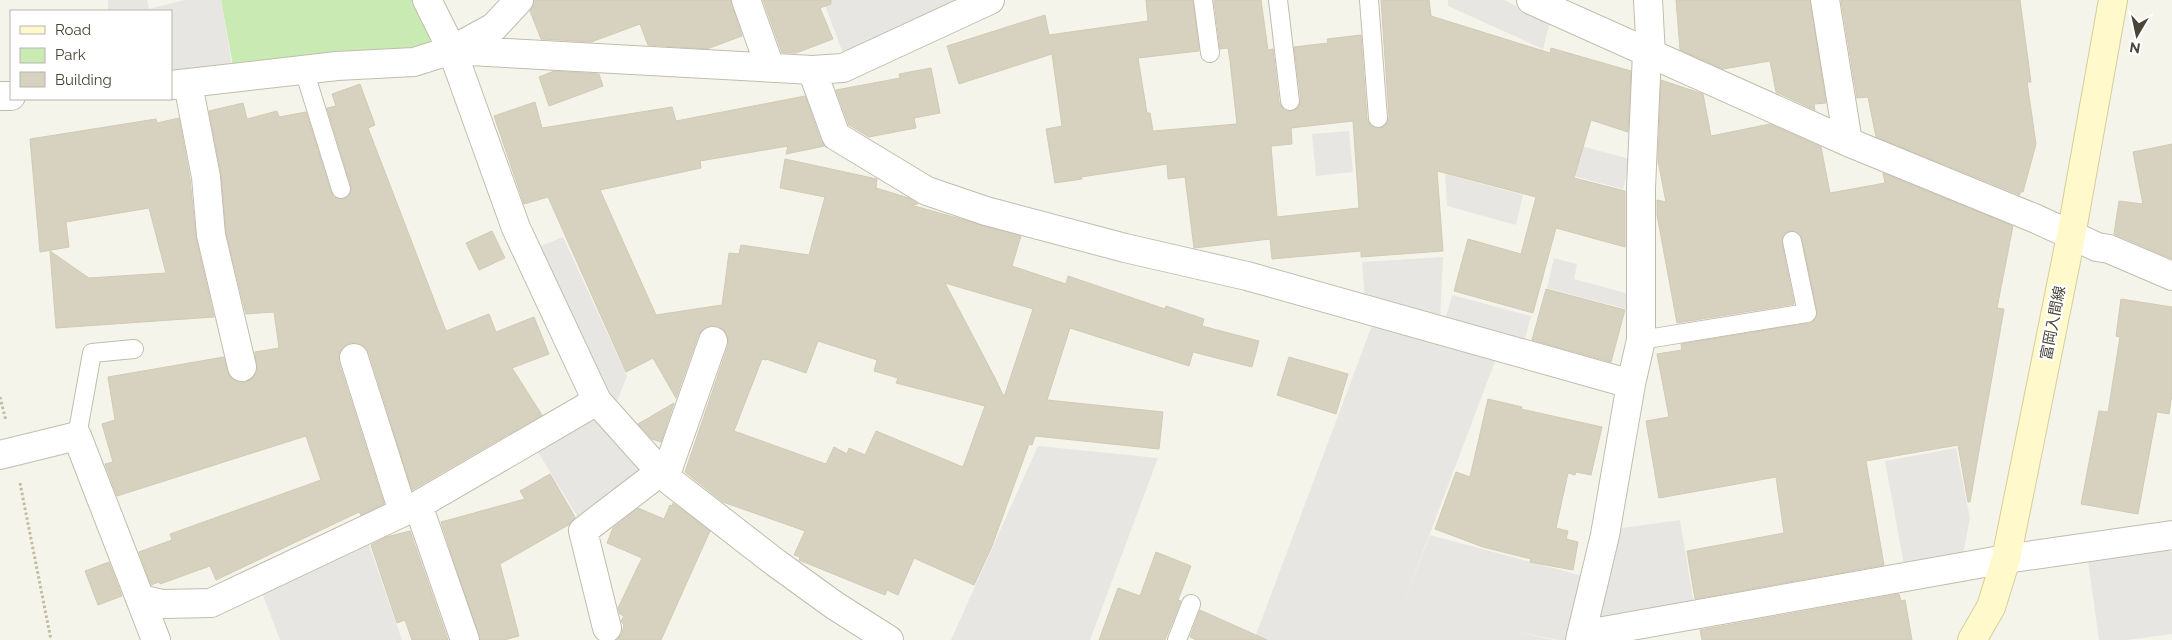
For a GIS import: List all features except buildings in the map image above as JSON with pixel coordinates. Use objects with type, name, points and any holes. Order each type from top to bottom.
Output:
[{"type":"main road","name":"富岡入間線","points":[[1972,640],[1991,607],[2006,559],[2071,236],[2114,0]]},
{"type":"street","points":[[427,0],[452,50],[516,228],[597,401],[663,475],[769,558],[885,639]]},
{"type":"street","points":[[242,367],[211,235],[206,177],[180,85],[337,66],[414,62],[452,50],[494,27],[519,0]]},
{"type":"street","points":[[746,0],[770,67]]},
{"type":"street","points":[[452,50],[812,70],[843,68],[990,0]]},
{"type":"street","points":[[1531,0],[1848,142],[2034,218],[2097,247],[2109,249],[2172,276]]},
{"type":"street","points":[[1648,0],[1649,54],[1641,188],[1641,340],[1631,384],[1605,535],[1581,637],[2006,559],[2172,535]]},
{"type":"street","points":[[1825,0],[1848,142]]},
{"type":"street","points":[[812,70],[836,136],[927,191],[986,212],[1125,248],[1247,276],[1631,384]]},
{"type":"street","points":[[607,628],[583,531],[663,475],[713,341]]},
{"type":"street","points":[[354,358],[411,508],[465,640]]},
{"type":"street","points":[[140,599],[162,604],[211,603],[411,508],[597,401]]},
{"type":"street","points":[[7,453],[77,436],[156,640]]},
{"type":"lane","points":[[1203,0],[1210,53]]},
{"type":"lane","points":[[1278,0],[1290,101]]},
{"type":"lane","points":[[1368,0],[1378,118]]},
{"type":"lane","points":[[304,70],[341,189]]},
{"type":"lane","points":[[1641,340],[1807,313],[1792,241]]},
{"type":"lane","points":[[77,436],[92,353],[134,349]]},
{"type":"lane","points":[[1177,640],[1191,604]]},
{"type":"path","points":[[0,398],[7,453],[51,640]]},
{"type":"green space","points":[[221,0],[413,0],[431,37],[428,48],[233,66]]},
{"type":"shaded area","points":[[108,0],[147,0],[149,9],[184,0],[221,0],[232,66],[172,74],[172,10],[108,10]]},
{"type":"shaded area","points":[[823,0],[966,0],[844,56]]},
{"type":"shaded area","points":[[1448,0],[1504,0],[1550,22],[1543,49],[1448,6]]},
{"type":"shaded area","points":[[1349,131],[1353,172],[1316,176],[1312,134]]},
{"type":"shaded area","points":[[1551,138],[1630,159],[1623,189],[1543,168]]},
{"type":"shaded area","points":[[1445,174],[1523,195],[1516,225],[1447,206]]},
{"type":"shaded area","points":[[563,237],[627,376],[616,404],[603,391],[539,247]]},
{"type":"shaded area","points":[[1443,257],[1440,323],[1365,301],[1362,262]]},
{"type":"shaded area","points":[[1554,258],[1577,264],[1574,279],[1629,294],[1626,309],[1547,288]]},
{"type":"shaded area","points":[[1452,295],[1531,316],[1523,346],[1444,324]]},
{"type":"shaded area","points":[[1374,320],[1497,356],[1401,610],[1430,535],[1586,577],[1570,640],[1559,640],[1507,630],[1554,640],[1254,640]]},
{"type":"shaded area","points":[[592,414],[641,472],[579,519],[536,449]]},
{"type":"shaded area","points":[[1038,446],[1158,458],[1090,640],[951,640]]},
{"type":"shaded area","points":[[1956,448],[1970,518],[1963,554],[1905,570],[1885,461]]},
{"type":"shaded area","points":[[1680,520],[1695,610],[1591,622],[1615,529]]},
{"type":"shaded area","points":[[367,539],[402,640],[280,640],[261,590]]},
{"type":"shaded area","points":[[2167,550],[2172,552],[2172,634],[2127,640],[2099,640],[2088,561]]}]
